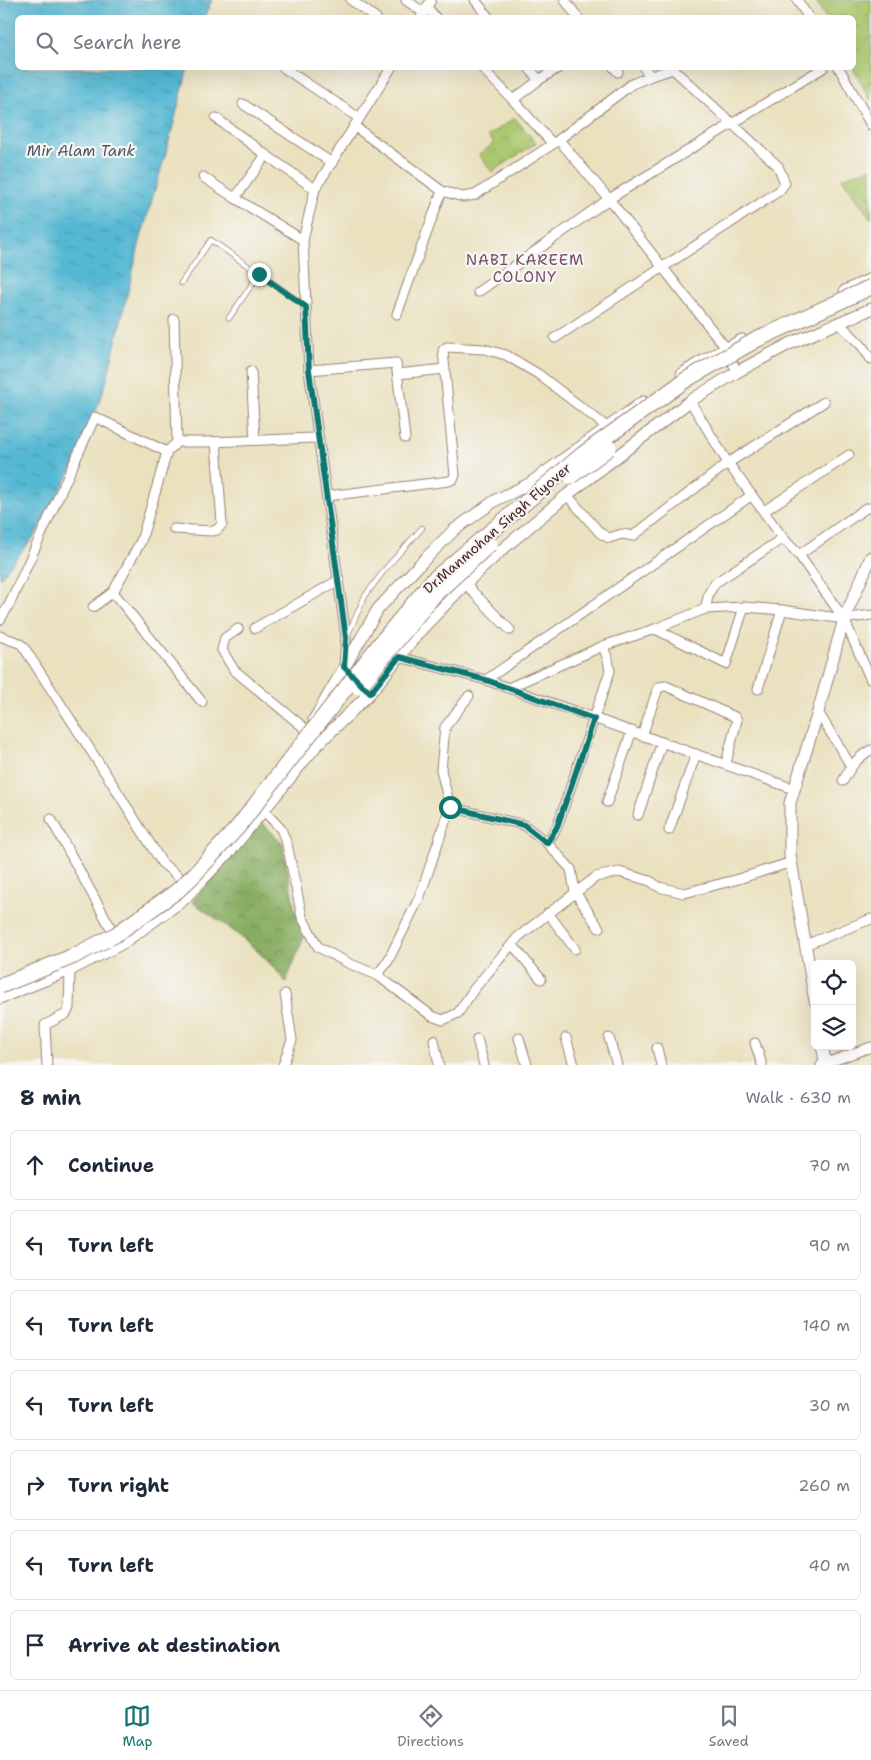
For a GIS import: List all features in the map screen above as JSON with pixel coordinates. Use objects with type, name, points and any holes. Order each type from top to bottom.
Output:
[{"type":"highway","name":"Dr.Manmohan Singh Flyover","points":[[0,986],[74,956],[115,935],[183,886],[238,827],[379,645],[433,580],[583,454],[687,379],[756,340],[871,287]]},
{"type":"highway","name":"Dr.Manmohan Singh Flyover","points":[[0,994],[27,985],[136,930],[184,895],[218,859],[434,595],[529,509],[653,414],[713,373],[761,347],[871,296]]},
{"type":"street","points":[[351,0],[372,15]]},
{"type":"street","points":[[406,0],[426,9]]},
{"type":"street","points":[[476,0],[487,15]]},
{"type":"street","points":[[565,0],[576,15]]},
{"type":"street","points":[[797,0],[807,15]]},
{"type":"street","points":[[287,70],[357,122],[442,191],[463,197],[475,195],[556,142],[632,84],[670,70]]},
{"type":"street","points":[[370,693],[344,667],[346,638],[309,370],[303,240],[316,189],[390,70]]},
{"type":"street","points":[[484,70],[556,142],[609,199],[726,348],[737,372]]},
{"type":"street","points":[[531,70],[539,80]]},
{"type":"street","points":[[513,100],[555,70]]},
{"type":"street","points":[[646,70],[651,76]]},
{"type":"street","points":[[555,338],[779,190],[785,183],[778,166],[674,70]]},
{"type":"street","points":[[478,292],[609,199],[820,70]]},
{"type":"street","points":[[840,70],[871,125]]},
{"type":"street","points":[[244,104],[332,163]]},
{"type":"street","points":[[216,118],[266,156],[316,189]]},
{"type":"street","points":[[235,198],[266,156]]},
{"type":"street","points":[[203,177],[303,240]]},
{"type":"street","points":[[397,314],[442,191]]},
{"type":"street","points":[[0,981],[77,949],[112,930],[149,906],[182,880],[207,856],[234,826],[308,730],[378,609],[454,530],[496,500],[529,484],[699,363],[871,278]]},
{"type":"street","points":[[0,998],[70,970],[123,942],[183,900],[231,850],[316,746],[370,693],[419,632],[466,583],[567,495],[690,401],[737,372],[789,344],[871,309]]},
{"type":"street","points":[[93,607],[112,592],[141,541],[167,452],[177,442],[174,319]]},
{"type":"street","points":[[839,323],[861,345],[871,359]]},
{"type":"street","points":[[327,496],[453,479],[455,475],[443,350],[447,347],[484,349],[506,354],[538,374],[607,427]]},
{"type":"street","points":[[309,370],[394,363],[398,366],[405,438]]},
{"type":"street","points":[[398,374],[445,369]]},
{"type":"street","points":[[251,370],[255,440]]},
{"type":"street","points":[[690,401],[728,463],[844,619],[871,680]]},
{"type":"street","points":[[567,495],[600,533],[608,538],[622,534],[633,536],[728,463],[824,402]]},
{"type":"street","points":[[0,620],[9,605],[94,417],[167,452]]},
{"type":"street","points":[[177,442],[216,443],[318,438]]},
{"type":"street","points":[[174,529],[212,531],[217,530],[222,524],[216,443]]},
{"type":"street","points":[[764,511],[849,454]]},
{"type":"street","points":[[486,680],[752,495]]},
{"type":"street","points":[[799,556],[866,508],[871,508]]},
{"type":"street","points":[[705,609],[709,593],[715,582],[783,538]]},
{"type":"street","points":[[811,979],[792,862],[790,803],[844,619],[871,557]]},
{"type":"street","points":[[255,628],[339,580]]},
{"type":"street","points":[[466,583],[510,630]]},
{"type":"street","points":[[112,592],[202,702]]},
{"type":"street","points":[[508,688],[603,646],[705,609],[744,607],[782,610],[844,619],[871,615]]},
{"type":"street","points":[[655,628],[726,664],[744,607]]},
{"type":"street","points":[[758,689],[782,610]]},
{"type":"street","points":[[238,629],[225,638],[222,650],[234,670],[308,730]]},
{"type":"street","points":[[0,636],[21,645],[162,863],[182,880]]},
{"type":"street","points":[[547,843],[557,827],[610,671],[603,646]]},
{"type":"street","points":[[399,657],[486,680],[642,736],[726,763],[794,789]]},
{"type":"street","points":[[642,736],[656,692],[659,688],[666,686],[735,717],[737,720],[726,763]]},
{"type":"street","points":[[377,975],[388,961],[420,896],[450,807],[441,770],[445,727],[469,696]]},
{"type":"street","points":[[818,712],[851,766]]},
{"type":"street","points":[[607,802],[632,731]]},
{"type":"street","points":[[638,815],[662,742]]},
{"type":"street","points":[[842,782],[851,766],[866,752],[871,750]]},
{"type":"street","points":[[669,830],[696,754]]},
{"type":"street","points":[[450,807],[524,825],[547,843],[572,869],[575,892],[599,928]]},
{"type":"street","points":[[264,811],[281,829],[302,917],[318,947],[377,975],[432,1016],[443,1020],[458,1013],[474,989],[528,927],[596,876],[619,872],[650,881],[659,887],[684,893],[735,880],[792,862]]},
{"type":"street","points":[[51,819],[112,930]]},
{"type":"street","points":[[548,913],[574,949]]},
{"type":"street","points":[[805,945],[871,919]]},
{"type":"street","points":[[512,944],[541,979]]},
{"type":"street","points":[[48,1065],[45,1025],[66,1014],[69,1008],[70,970]]},
{"type":"street","points":[[283,1065],[292,1040],[285,994]]},
{"type":"street","points":[[519,1038],[527,1065]]},
{"type":"street","points":[[566,1038],[574,1065]]},
{"type":"street","points":[[609,1038],[617,1065]]},
{"type":"street","points":[[477,1039],[484,1065]]},
{"type":"street","points":[[434,1040],[439,1065]]},
{"type":"street","points":[[755,1043],[762,1065]]},
{"type":"street","points":[[822,1050],[824,1065],[871,1047]]},
{"type":"street","points":[[657,1048],[661,1065]]},
{"type":"lane","points":[[181,283],[212,240],[306,307]]},
{"type":"lane","points":[[229,318],[259,274]]},
{"type":"lane","points":[[346,638],[365,596],[392,561],[422,528]]},
{"type":"green space","points":[[816,0],[871,0],[871,101],[854,70],[856,70],[856,15],[824,15]]},
{"type":"green space","points":[[515,118],[536,143],[492,172],[479,155],[494,143],[488,136]]},
{"type":"green space","points":[[871,168],[871,219],[842,178]]},
{"type":"green space","points":[[260,821],[282,842],[295,910],[306,932],[286,982],[254,948],[192,902]]},
{"type":"water","name":"Mir Alam Tank","points":[[0,0],[212,0],[205,15],[15,15],[15,70],[187,70],[141,237],[106,383],[81,453],[33,538],[0,578]]},
{"type":"district","name":"NABI KAREEM COLONY","points":[[525,268]]},
{"type":"route","points":[[259,274],[306,307],[309,370],[346,638],[344,667],[370,693],[399,657],[486,680],[594,719],[557,827],[547,843],[524,825],[450,807]]}]
